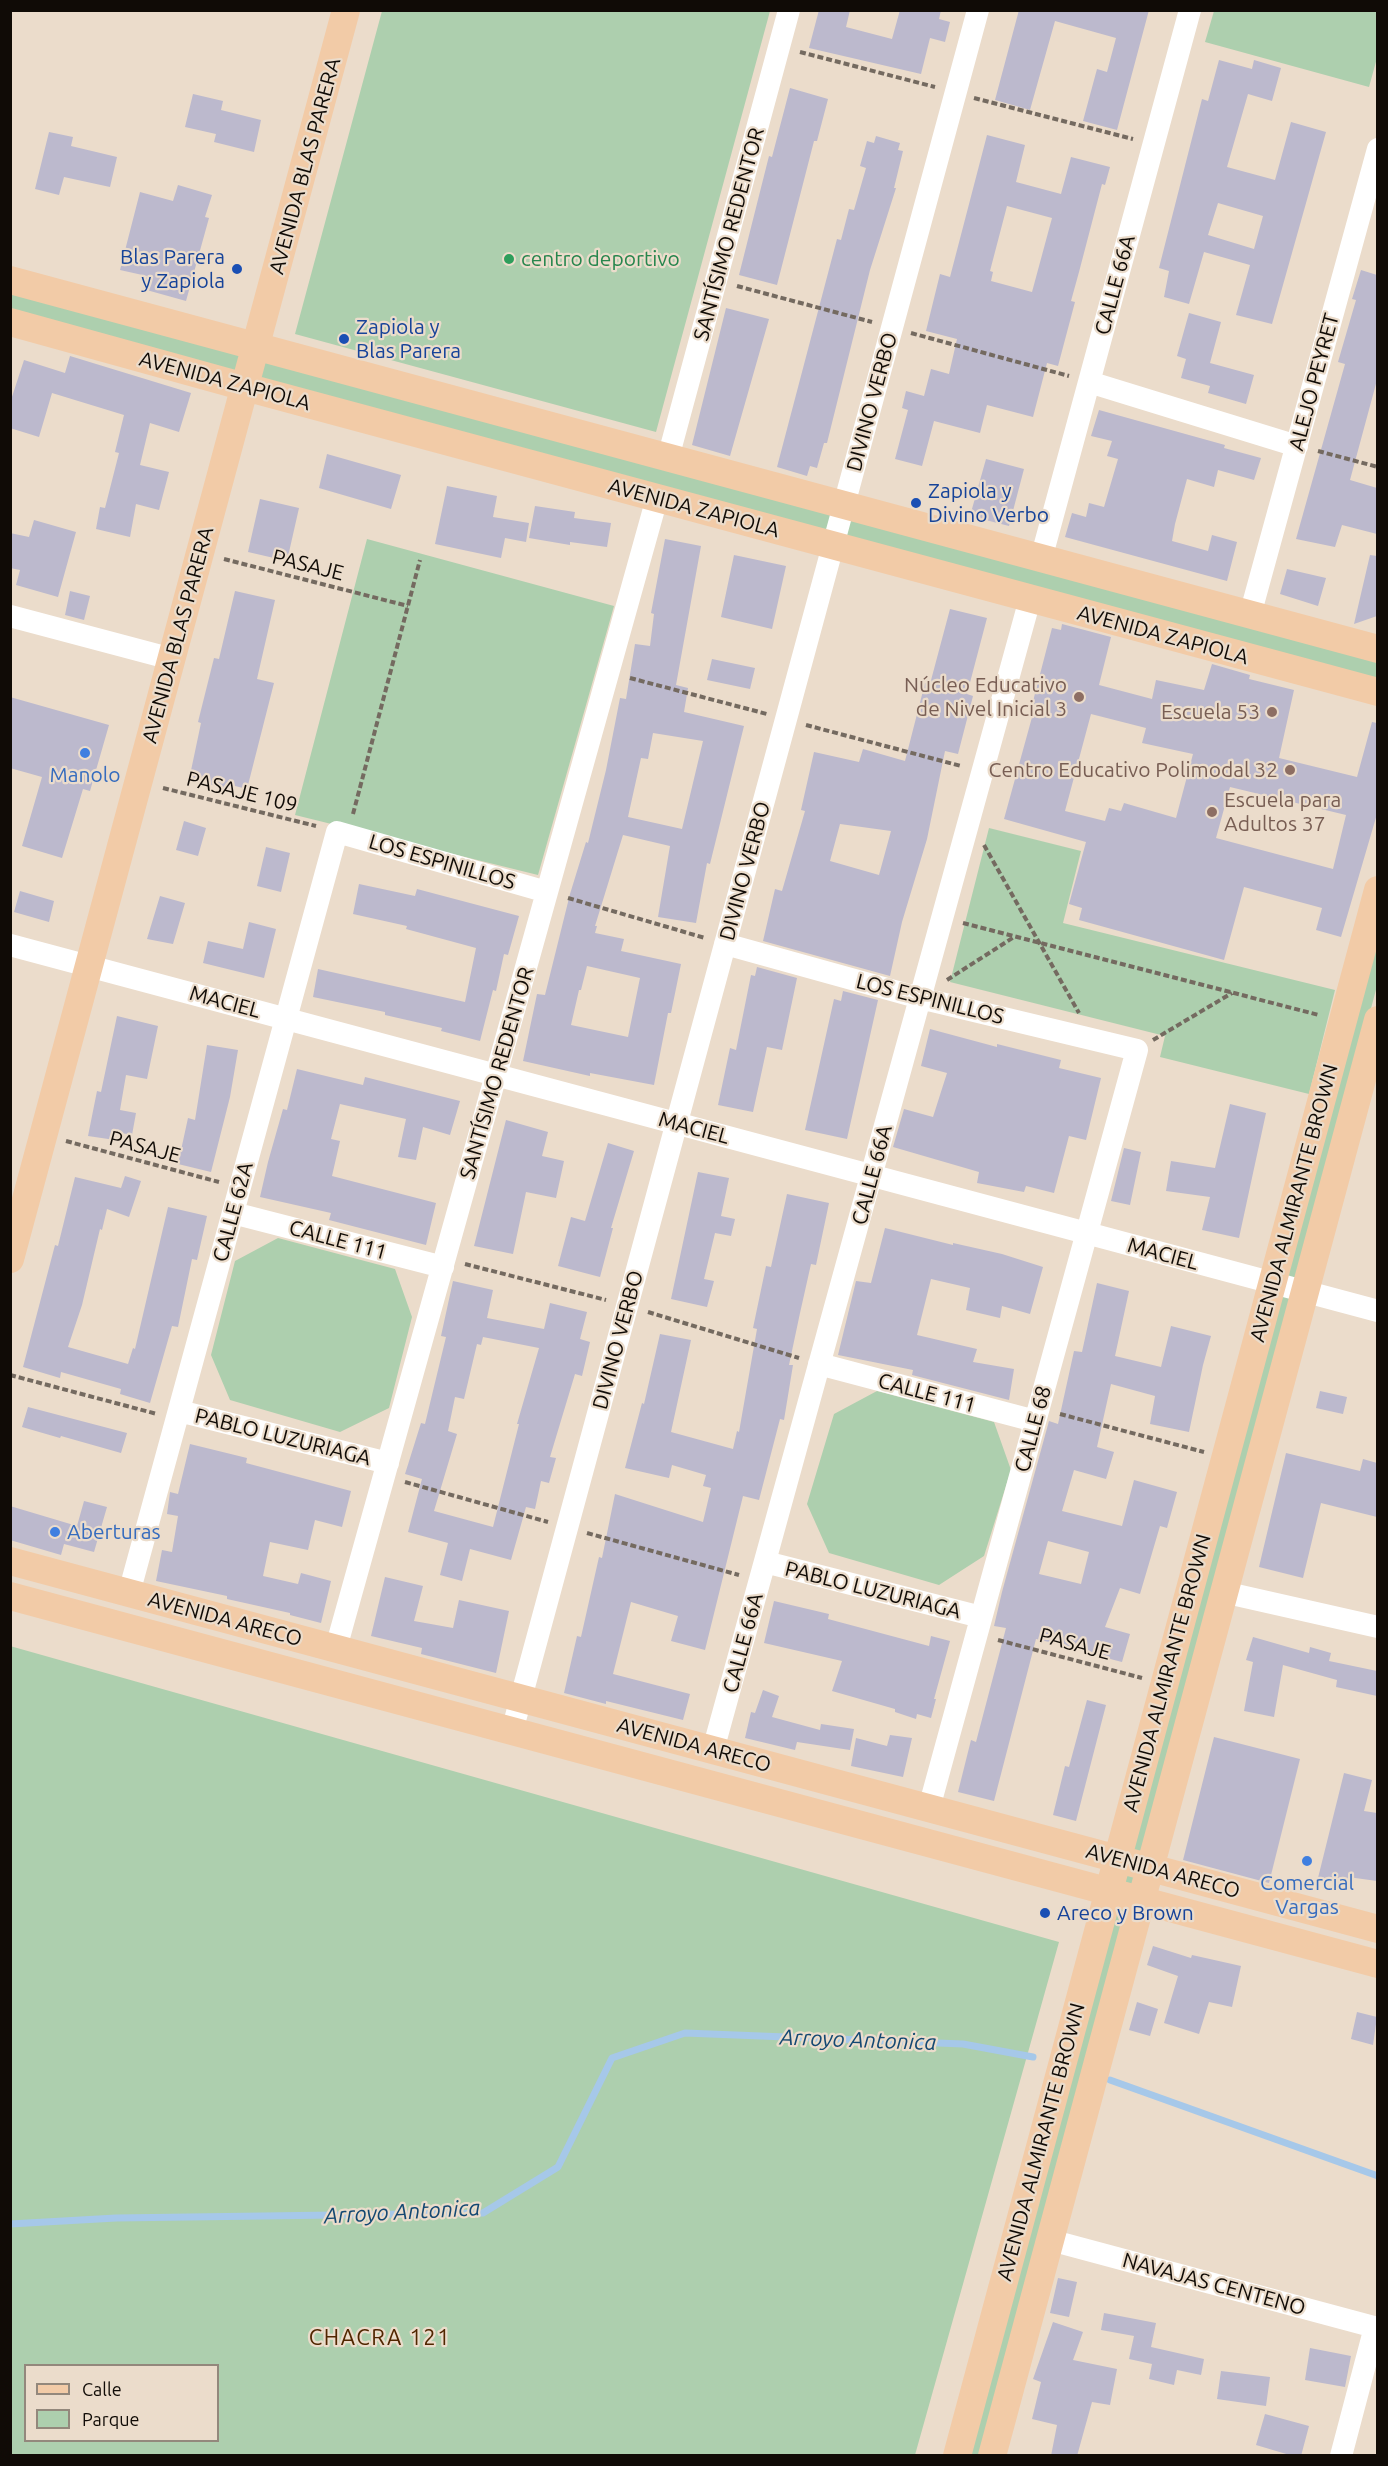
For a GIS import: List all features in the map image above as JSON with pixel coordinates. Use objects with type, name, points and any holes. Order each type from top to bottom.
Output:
[{"type":"main road","name":"AVENIDA BLAS PARERA","points":[[10,1259],[346,10]]},
{"type":"main road","name":"AVENIDA ZAPIOLA","points":[[10,280],[1377,649]]},
{"type":"main road","name":"AVENIDA ZAPIOLA","points":[[10,322],[1377,692]]},
{"type":"main road","name":"AVENIDA ALMIRANTE BROWN","points":[[957,2456],[1377,890]]},
{"type":"main road","name":"AVENIDA ALMIRANTE BROWN","points":[[992,2456],[1377,1020]]},
{"type":"main road","name":"AVENIDA ARECO","points":[[10,1561],[1377,1929]]},
{"type":"main road","name":"AVENIDA ARECO","points":[[10,1596],[1377,1964]]},
{"type":"street","name":"SANTÍSIMO REDENTOR","points":[[668,458],[789,10]]},
{"type":"street","name":"DIVINO VERBO","points":[[512,1731],[978,10]]},
{"type":"street","name":"CALLE 66A","points":[[1041,559],[1190,10]]},
{"type":"street","name":"ALEJO PEYRET","points":[[1250,615],[1377,149]]},
{"type":"street","points":[[1089,382],[1297,446]]},
{"type":"street","name":"SANTÍSIMO REDENTOR","points":[[336,1648],[657,498]]},
{"type":"street","name":"CALLE 66A","points":[[713,1750],[1030,599]]},
{"type":"street","points":[[10,616],[172,659]]},
{"type":"street","name":"LOS ESPINILLOS","points":[[342,833],[547,892]]},
{"type":"street","name":"CALLE 62A","points":[[129,1593],[286,1019],[342,833]]},
{"type":"street","name":"LOS ESPINILLOS","points":[[725,944],[920,998],[1137,1050]]},
{"type":"street","name":"MACIEL","points":[[10,945],[1377,1311]]},
{"type":"street","name":"CALLE 68","points":[[929,1808],[1137,1050]]},
{"type":"street","name":"CALLE 111","points":[[233,1213],[443,1267]]},
{"type":"street","name":"CALLE 111","points":[[819,1364],[1037,1415]]},
{"type":"street","name":"PABLO LUZURIAGA","points":[[177,1415],[388,1463]]},
{"type":"street","name":"PABLO LUZURIAGA","points":[[765,1562],[979,1626]]},
{"type":"street","points":[[1223,1592],[1377,1627]]},
{"type":"street","name":"NAVAJAS CENTENO","points":[[1050,2240],[1376,2327]]},
{"type":"street","points":[[1341,2456],[1376,2327]]},
{"type":"path","points":[[1297,446],[1377,467]]},
{"type":"path","name":"PASAJE","points":[[200,553],[408,606]]},
{"type":"path","points":[[342,833],[420,560]]},
{"type":"path","name":"PASAJE 109","points":[[139,782],[342,833]]},
{"type":"path","points":[[970,819],[1094,1040]]},
{"type":"path","points":[[547,892],[725,944]]},
{"type":"path","points":[[942,918],[1342,1021]]},
{"type":"path","points":[[920,998],[1015,936]]},
{"type":"path","points":[[1137,1050],[1232,992]]},
{"type":"path","name":"PASAJE","points":[[44,1135],[240,1187]]},
{"type":"path","points":[[10,1375],[177,1415]]},
{"type":"path","points":[[1037,1415],[1226,1457]]},
{"type":"path","name":"PASAJE","points":[[979,1626],[1164,1684]]},
{"type":"green space","points":[[382,11],[770,11],[656,432],[295,334]]},
{"type":"green space","points":[[1214,11],[1377,11],[1377,58],[1369,87],[1205,42]]},
{"type":"green space","points":[[10,293],[1377,662],[1377,683],[11,312]]},
{"type":"green space","points":[[367,539],[614,606],[538,875],[295,815]]},
{"type":"green space","points":[[989,828],[1081,851],[1063,923],[1335,990],[1309,1094],[1160,1057],[1165,1036],[950,982]]},
{"type":"green space","points":[[1377,934],[1377,986],[983,2455],[969,2456]]},
{"type":"green space","points":[[278,1238],[395,1269],[412,1317],[389,1408],[340,1432],[230,1400],[211,1355],[235,1261]]},
{"type":"green space","points":[[877,1391],[994,1422],[1011,1470],[984,1556],[939,1585],[829,1553],[807,1504],[834,1414]]},
{"type":"green space","points":[[10,1646],[1059,1942],[915,2455],[11,2455]]},
{"type":"building","points":[[819,10],[850,10],[846,27],[892,39],[900,10],[941,10],[939,19],[950,22],[945,42],[930,38],[921,74],[809,48]]},
{"type":"building","points":[[1019,10],[1149,10],[1117,130],[1083,121],[1097,69],[1107,72],[1116,38],[1055,21],[1030,110],[995,100]]},
{"type":"building","points":[[1219,60],[1252,69],[1254,60],[1281,68],[1272,101],[1248,94],[1227,167],[1275,180],[1291,122],[1326,132],[1272,324],[1236,315],[1250,265],[1204,252],[1189,304],[1164,297],[1169,271],[1159,268],[1202,99],[1208,101]],"holes":[[[1218,203],[1263,216],[1254,249],[1208,235]]]},
{"type":"building","points":[[790,88],[828,99],[817,141],[814,141],[777,285],[739,275],[769,156],[772,157]]},
{"type":"building","points":[[193,94],[223,101],[221,110],[261,120],[254,152],[214,142],[216,134],[185,127]]},
{"type":"building","points":[[49,132],[73,137],[71,146],[117,157],[110,187],[64,177],[59,195],[35,189]]},
{"type":"building","points":[[987,135],[1025,145],[1016,182],[1061,194],[1071,157],[1110,167],[1105,185],[1102,184],[1071,301],[1075,302],[1058,366],[1047,363],[1033,417],[987,405],[980,433],[934,421],[922,466],[895,459],[908,410],[902,408],[906,391],[924,396],[931,369],[949,374],[957,339],[926,331],[940,274],[950,277]],"holes":[[[1007,206],[1052,218],[1032,292],[991,281],[993,272],[990,271]]]},
{"type":"building","points":[[876,136],[900,143],[898,150],[903,151],[894,188],[896,188],[870,270],[827,443],[824,443],[817,468],[810,466],[807,476],[777,467],[837,239],[841,240],[849,209],[854,210],[866,168],[860,166],[867,141],[874,143]]},
{"type":"building","points":[[178,185],[212,195],[205,217],[209,218],[186,301],[143,289],[147,276],[120,270],[140,192],[173,201]]},
{"type":"building","points":[[1361,270],[1377,275],[1377,380],[1350,480],[1377,488],[1377,534],[1342,525],[1335,547],[1296,539],[1345,364],[1338,362],[1356,300],[1352,299]]},
{"type":"building","points":[[726,308],[769,319],[730,456],[692,445]]},
{"type":"building","points":[[1189,313],[1221,322],[1210,363],[1254,375],[1246,404],[1208,393],[1210,386],[1181,378],[1186,359],[1177,356]]},
{"type":"building","points":[[70,356],[191,393],[179,432],[150,423],[140,465],[169,472],[159,510],[136,504],[130,537],[96,529],[100,507],[105,508],[119,453],[115,452],[124,415],[52,393],[39,437],[10,428],[10,403],[24,360],[65,373]]},
{"type":"building","points":[[1099,410],[1225,445],[1224,448],[1261,458],[1254,480],[1218,470],[1214,487],[1187,479],[1172,541],[1208,551],[1212,535],[1237,542],[1227,581],[1065,537],[1072,513],[1086,517],[1089,503],[1104,507],[1118,459],[1107,456],[1112,441],[1091,436]]},
{"type":"building","points":[[327,454],[401,475],[391,509],[319,488]]},
{"type":"building","points":[[986,459],[1024,469],[1009,526],[970,516]]},
{"type":"building","points":[[447,486],[497,496],[493,517],[529,523],[526,542],[505,538],[501,558],[435,544]]},
{"type":"building","points":[[260,499],[299,508],[287,561],[248,552]]},
{"type":"building","points":[[535,506],[575,512],[574,518],[611,523],[607,547],[570,542],[570,545],[529,538]]},
{"type":"building","points":[[34,520],[76,532],[58,597],[16,585],[20,570],[10,568],[10,533],[29,537]]},
{"type":"building","points":[[665,539],[701,546],[676,685],[688,688],[684,712],[744,726],[710,864],[707,863],[696,923],[658,917],[670,846],[623,835],[595,926],[597,926],[595,933],[624,939],[621,951],[681,964],[671,1013],[668,1013],[654,1085],[590,1073],[590,1076],[523,1061],[537,994],[545,995],[570,894],[586,842],[588,843],[606,770],[620,698],[626,699],[635,644],[650,646],[654,614],[651,613]],"holes":[[[653,733],[703,741],[682,829],[628,817],[641,758],[648,759]],[[587,966],[640,978],[628,1037],[571,1025]]]},
{"type":"building","points":[[734,555],[786,566],[772,629],[721,617]]},
{"type":"building","points":[[1370,555],[1377,556],[1377,616],[1354,624]]},
{"type":"building","points":[[1287,569],[1326,578],[1318,606],[1280,594]]},
{"type":"building","points":[[70,591],[90,596],[84,620],[65,615]]},
{"type":"building","points":[[235,591],[275,600],[257,679],[274,683],[247,789],[227,784],[226,788],[189,780],[201,723],[198,722],[214,658],[219,659]]},
{"type":"building","points":[[950,609],[987,618],[967,694],[973,696],[958,754],[945,751],[927,839],[902,922],[890,976],[763,941],[775,889],[782,891],[805,811],[801,810],[814,752],[859,762],[863,749],[905,761],[925,683],[930,684]],"holes":[[[840,824],[891,831],[879,875],[830,861]]]},
{"type":"building","points":[[1062,624],[1111,637],[1099,685],[1152,699],[1156,680],[1204,690],[1212,664],[1250,675],[1249,679],[1294,690],[1279,758],[1357,777],[1372,722],[1377,723],[1377,814],[1341,937],[1316,930],[1322,908],[1244,887],[1224,960],[1079,920],[1082,908],[1069,904],[1086,842],[1004,819],[1034,710],[1031,709],[1052,628],[1061,630]],"holes":[[[1091,714],[1146,728],[1142,743],[1193,754],[1176,818],[1124,803],[1121,811],[1109,808],[1105,821],[1065,811]],[[1230,787],[1346,815],[1333,869],[1216,838]]]},
{"type":"building","points":[[712,659],[755,668],[750,689],[707,680]]},
{"type":"building","points":[[10,697],[109,725],[90,791],[83,789],[62,858],[22,846],[42,777],[10,768]]},
{"type":"building","points":[[184,821],[206,828],[198,856],[176,850]]},
{"type":"building","points":[[266,847],[290,853],[281,892],[257,886]]},
{"type":"building","points":[[359,884],[415,896],[417,889],[519,916],[508,955],[504,954],[496,991],[493,990],[480,1041],[441,1031],[442,1028],[385,1015],[385,1012],[313,997],[318,969],[465,1002],[476,948],[406,929],[407,926],[353,914]]},
{"type":"building","points":[[20,891],[54,901],[49,922],[14,912]]},
{"type":"building","points":[[160,896],[185,903],[173,944],[147,939]]},
{"type":"building","points":[[249,922],[276,929],[264,978],[203,963],[208,941],[243,949]]},
{"type":"building","points":[[757,967],[797,978],[782,1050],[767,1047],[753,1112],[718,1105],[730,1048],[736,1050],[751,975],[755,976]]},
{"type":"building","points":[[843,991],[878,1000],[847,1139],[805,1130],[834,999],[841,1001]]},
{"type":"building","points":[[117,1016],[158,1026],[147,1079],[126,1075],[120,1110],[136,1113],[132,1135],[116,1132],[115,1140],[88,1136],[97,1091],[101,1092]]},
{"type":"building","points":[[930,1029],[997,1047],[997,1044],[1061,1060],[1059,1068],[1101,1078],[1086,1140],[1069,1136],[1054,1193],[1026,1186],[1024,1192],[977,1183],[979,1172],[893,1147],[904,1109],[933,1117],[947,1073],[921,1066]]},
{"type":"building","points":[[207,1045],[238,1050],[230,1097],[211,1172],[178,1164],[188,1118],[195,1120]]},
{"type":"building","points":[[297,1069],[363,1085],[365,1077],[460,1101],[450,1135],[423,1127],[416,1160],[398,1157],[406,1119],[340,1104],[331,1139],[340,1141],[332,1176],[436,1203],[426,1245],[329,1220],[331,1213],[260,1197],[283,1109],[287,1110]]},
{"type":"building","points":[[1230,1104],[1266,1113],[1239,1238],[1202,1230],[1210,1197],[1166,1191],[1171,1161],[1215,1168]]},
{"type":"building","points":[[506,1120],[548,1132],[542,1156],[564,1161],[556,1198],[526,1192],[513,1254],[474,1246]]},
{"type":"building","points":[[608,1143],[634,1151],[611,1228],[613,1228],[600,1277],[558,1266],[571,1217],[585,1221]]},
{"type":"building","points":[[1124,1148],[1141,1152],[1130,1205],[1111,1201]]},
{"type":"building","points":[[698,1172],[729,1178],[721,1216],[735,1219],[731,1236],[715,1233],[704,1279],[714,1281],[707,1307],[671,1299]]},
{"type":"building","points":[[125,1176],[141,1181],[129,1217],[107,1209],[82,1305],[68,1347],[128,1364],[133,1348],[135,1349],[168,1207],[207,1216],[197,1260],[192,1259],[178,1327],[172,1326],[150,1403],[120,1394],[121,1389],[61,1372],[60,1378],[23,1367],[55,1245],[58,1246],[75,1177],[121,1188]]},
{"type":"building","points":[[787,1194],[829,1203],[816,1265],[811,1264],[789,1365],[793,1365],[784,1420],[780,1419],[759,1500],[743,1496],[705,1650],[671,1641],[678,1616],[631,1602],[613,1674],[690,1694],[683,1720],[564,1693],[577,1636],[581,1637],[599,1557],[602,1558],[615,1494],[703,1522],[711,1488],[703,1486],[706,1475],[672,1465],[669,1478],[625,1468],[642,1403],[644,1404],[660,1334],[691,1340],[671,1432],[733,1449],[737,1431],[739,1432],[757,1329],[753,1328],[766,1266],[771,1267]]},
{"type":"building","points":[[885,1228],[953,1245],[953,1243],[1002,1254],[1043,1267],[1030,1314],[1002,1306],[1000,1318],[966,1310],[970,1288],[931,1279],[917,1335],[977,1349],[973,1362],[1014,1369],[1009,1400],[912,1375],[913,1370],[838,1355],[856,1281],[871,1283]]},
{"type":"building","points":[[453,1281],[493,1290],[487,1318],[544,1329],[550,1303],[587,1312],[580,1339],[590,1342],[582,1376],[575,1374],[550,1457],[556,1458],[549,1483],[541,1481],[535,1509],[526,1507],[511,1560],[470,1549],[462,1581],[440,1575],[448,1543],[408,1532],[422,1479],[405,1474],[421,1423],[425,1424],[446,1337],[441,1336]],"holes":[[[483,1337],[539,1348],[517,1424],[519,1424],[493,1527],[434,1511],[457,1434],[448,1431],[455,1397],[464,1399],[477,1344],[481,1345]]]},
{"type":"building","points":[[1097,1283],[1129,1291],[1115,1356],[1161,1367],[1171,1326],[1211,1336],[1189,1432],[1150,1424],[1155,1396],[1111,1384],[1097,1447],[1114,1452],[1106,1479],[1074,1470],[1062,1511],[1122,1526],[1134,1480],[1177,1492],[1167,1528],[1160,1526],[1140,1594],[1120,1588],[1105,1627],[1130,1634],[1122,1662],[1091,1654],[1092,1652],[1036,1639],[994,1801],[958,1792],[971,1740],[976,1742],[1006,1628],[994,1626],[1049,1421],[1058,1424],[1074,1351],[1082,1352]],"holes":[[[1048,1541],[1089,1552],[1081,1584],[1039,1574]]]},
{"type":"building","points":[[1320,1391],[1347,1397],[1343,1414],[1316,1408]]},
{"type":"building","points":[[28,1407],[127,1433],[121,1453],[22,1427]]},
{"type":"building","points":[[190,1444],[247,1458],[246,1463],[351,1491],[342,1527],[315,1520],[308,1550],[270,1542],[263,1576],[298,1584],[301,1573],[331,1581],[321,1623],[290,1615],[290,1613],[227,1599],[227,1596],[156,1581],[162,1550],[172,1552],[178,1516],[167,1514],[170,1492],[178,1494]]},
{"type":"building","points":[[1286,1453],[1360,1471],[1363,1459],[1377,1463],[1377,1517],[1321,1503],[1303,1578],[1259,1567]]},
{"type":"building","points":[[84,1501],[107,1507],[94,1552],[64,1544],[61,1555],[10,1540],[10,1506],[77,1526]]},
{"type":"building","points":[[385,1577],[423,1586],[414,1621],[453,1628],[459,1600],[509,1611],[496,1673],[421,1654],[422,1648],[371,1636]]},
{"type":"building","points":[[774,1601],[829,1614],[828,1619],[929,1646],[931,1636],[950,1641],[931,1718],[917,1714],[916,1719],[895,1712],[895,1709],[832,1691],[842,1661],[764,1643]]},
{"type":"building","points":[[1253,1637],[1309,1653],[1310,1647],[1331,1653],[1329,1661],[1377,1671],[1377,1696],[1336,1687],[1337,1680],[1283,1665],[1274,1717],[1244,1711],[1253,1662],[1246,1660]]},
{"type":"building","points":[[763,1690],[779,1696],[772,1717],[820,1730],[821,1724],[854,1729],[850,1750],[797,1742],[795,1750],[745,1738],[751,1712],[755,1713]]},
{"type":"building","points":[[1087,1700],[1106,1705],[1076,1821],[1053,1815],[1065,1766],[1069,1767]]},
{"type":"building","points":[[890,1735],[912,1738],[903,1777],[851,1766],[856,1738],[887,1746]]},
{"type":"building","points":[[1214,1737],[1300,1759],[1269,1883],[1183,1860]]},
{"type":"building","points":[[1344,1773],[1372,1780],[1364,1811],[1377,1813],[1377,1881],[1348,1877],[1346,1885],[1318,1878]]},
{"type":"building","points":[[1153,1946],[1191,1958],[1192,1955],[1241,1966],[1232,2007],[1209,2002],[1199,2034],[1164,2023],[1178,1976],[1147,1965]]},
{"type":"building","points":[[1137,2002],[1158,2009],[1150,2036],[1129,2030]]},
{"type":"building","points":[[1357,2012],[1377,2017],[1373,2045],[1351,2039]]},
{"type":"building","points":[[1058,2278],[1077,2282],[1069,2317],[1050,2313]]},
{"type":"building","points":[[1104,2313],[1156,2323],[1151,2347],[1204,2359],[1201,2375],[1177,2370],[1174,2385],[1149,2379],[1152,2364],[1129,2359],[1134,2336],[1101,2330]]},
{"type":"building","points":[[1053,2322],[1083,2332],[1073,2360],[1117,2369],[1110,2405],[1092,2402],[1077,2456],[1051,2456],[1057,2425],[1032,2419],[1041,2382],[1033,2379]]},
{"type":"building","points":[[1310,2348],[1351,2356],[1345,2387],[1305,2380]]},
{"type":"building","points":[[1221,2371],[1270,2377],[1266,2406],[1217,2399]]},
{"type":"building","points":[[1265,2414],[1309,2426],[1301,2456],[1293,2456],[1256,2445]]},
{"type":"waterway","name":"Arroyo Antonica","points":[[10,2224],[116,2218],[483,2213],[558,2167],[612,2058],[685,2033],[963,2044],[1033,2057]]},
{"type":"waterway","name":"Arroyo Antonica","points":[[1110,2080],[1378,2176]]},
{"type":"place","name":"centro deportivo","points":[[509,259]]},
{"type":"place","name":"Blas Parera y Zapiola","points":[[237,269]]},
{"type":"place","name":"Zapiola y Blas Parera","points":[[344,339]]},
{"type":"place","name":"Zapiola y Divino Verbo","points":[[916,503]]},
{"type":"place","name":"Núcleo Educativo de Nivel Inicial 3","points":[[1079,697]]},
{"type":"place","name":"Escuela 53","points":[[1272,712]]},
{"type":"place","name":"Manolo","points":[[85,753]]},
{"type":"place","name":"Centro Educativo Polimodal 32","points":[[1290,770]]},
{"type":"place","name":"Escuela para Adultos 37","points":[[1212,812]]},
{"type":"place","name":"Aberturas","points":[[55,1532]]},
{"type":"place","name":"Comercial Vargas","points":[[1307,1861]]},
{"type":"place","name":"Areco y Brown","points":[[1045,1913]]},
{"type":"district","name":"CHACRA 121","points":[[380,2338]]}]
